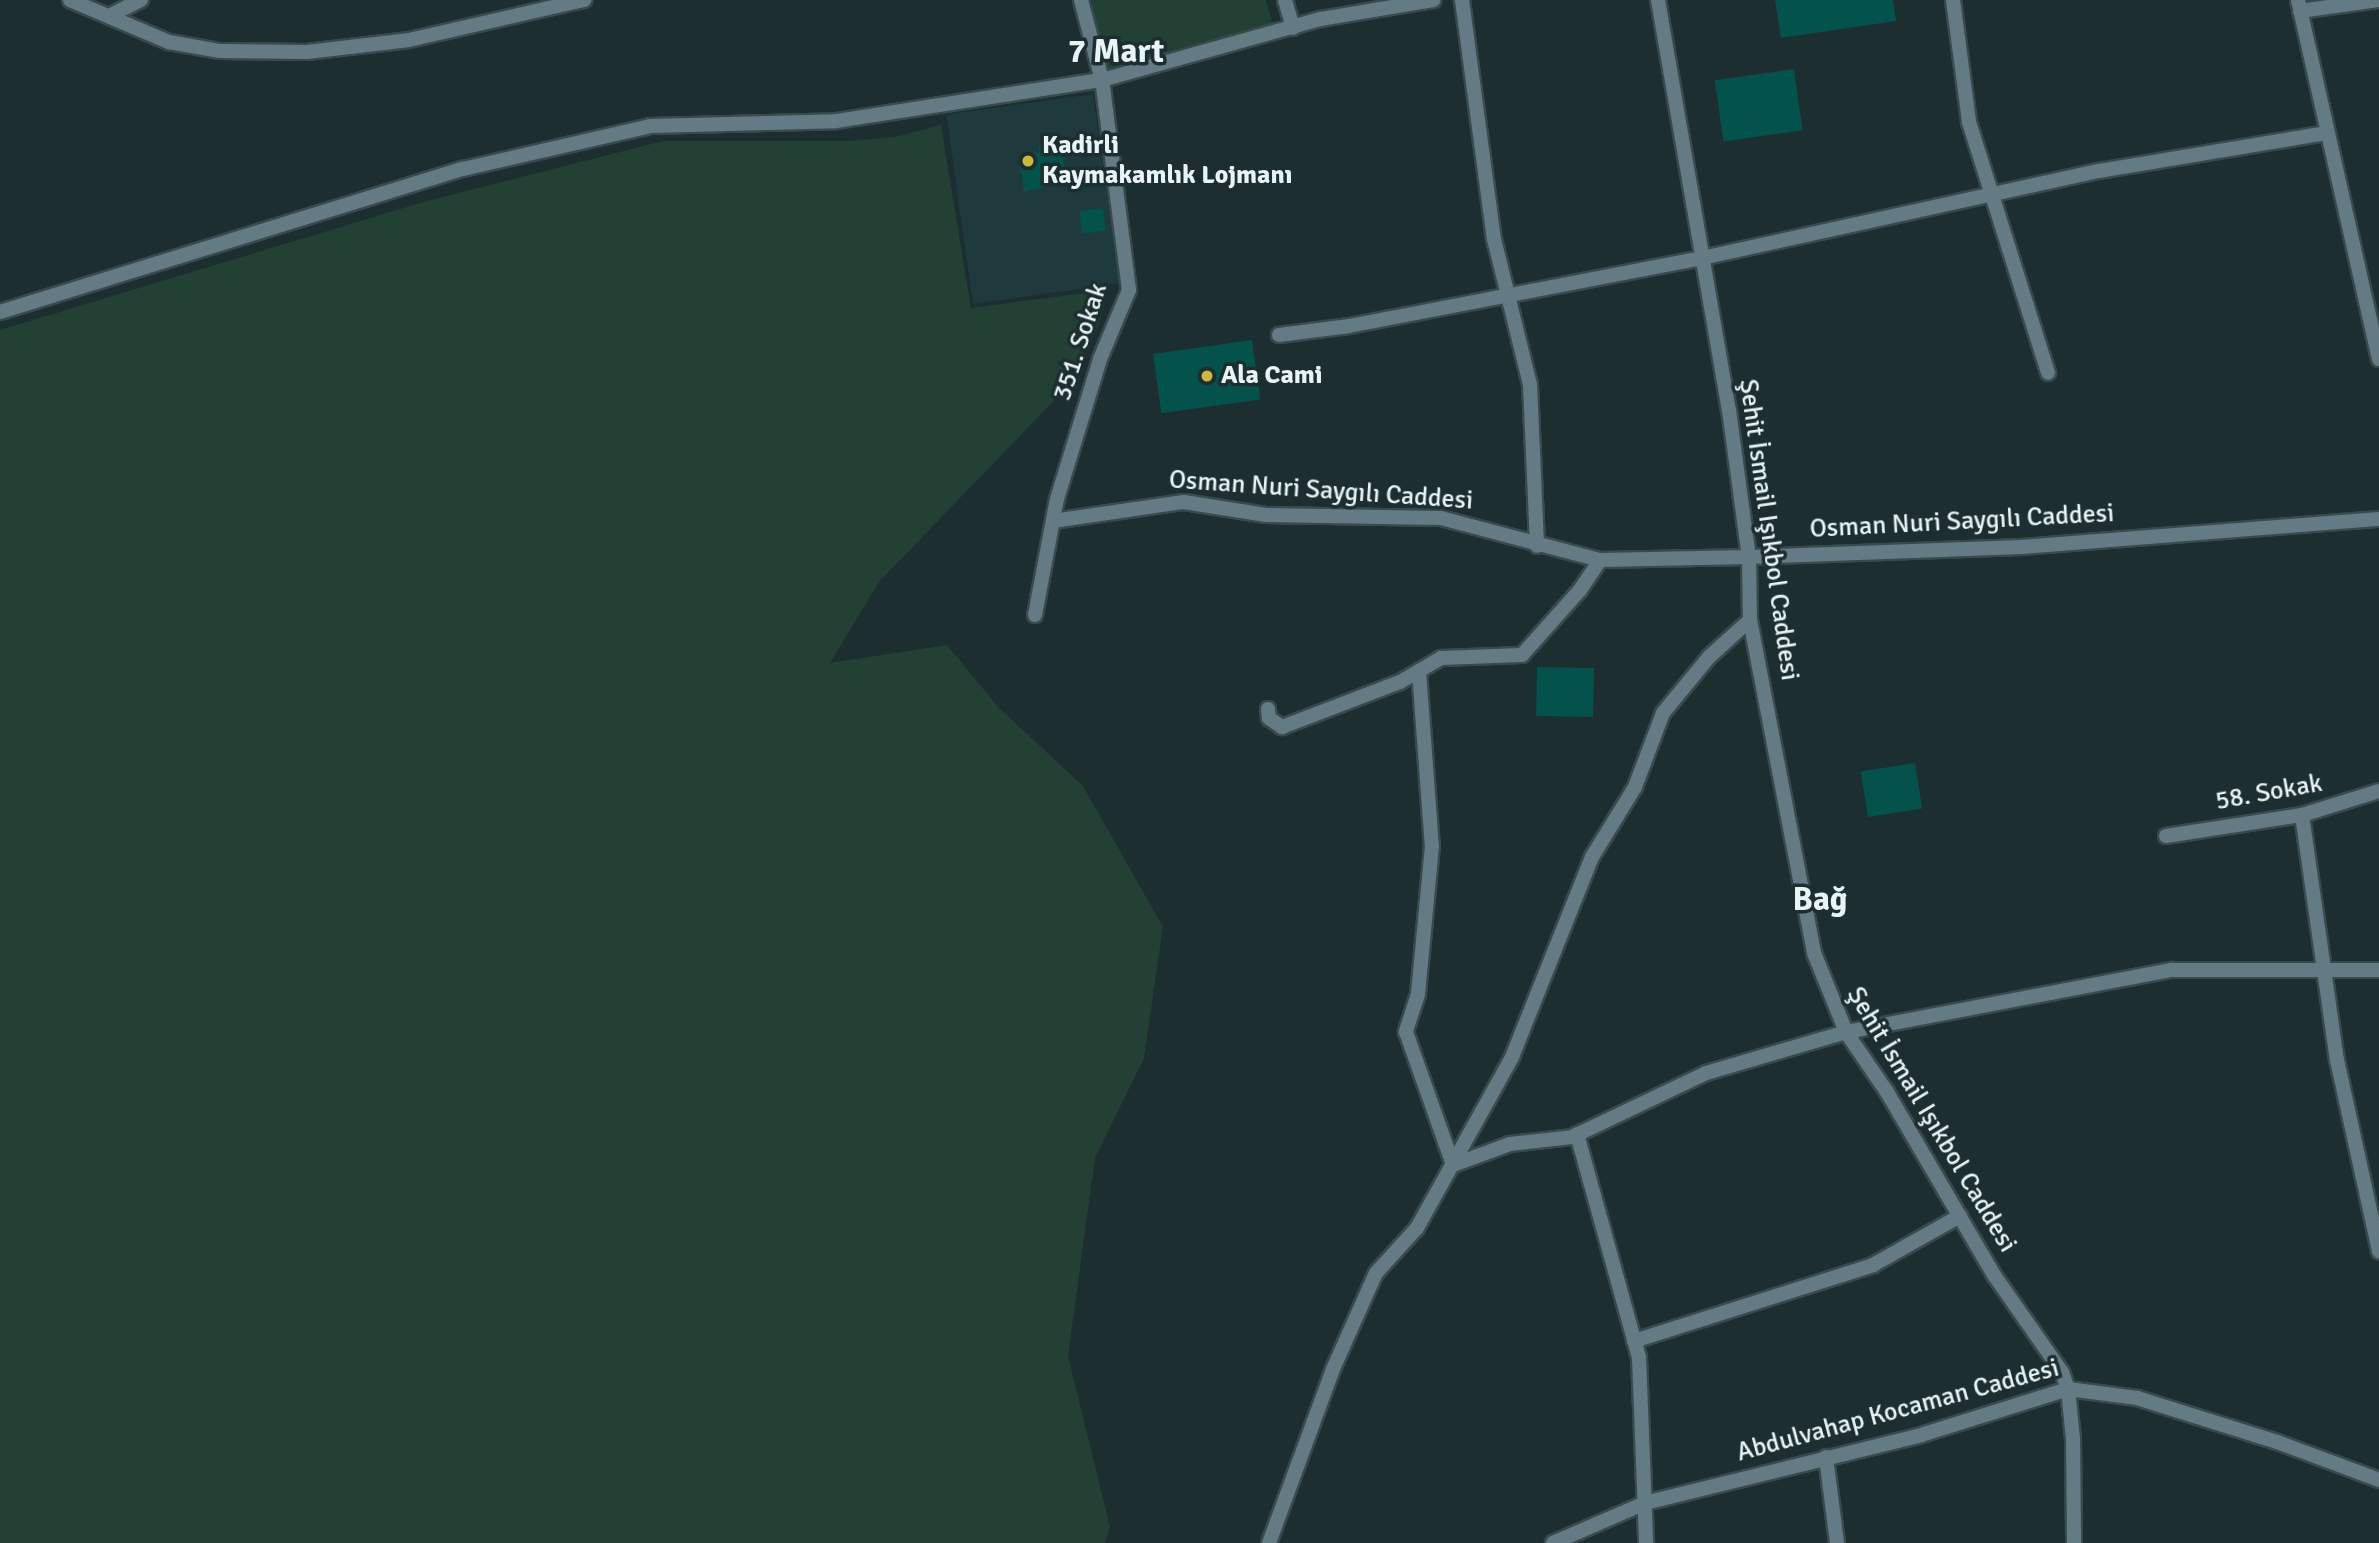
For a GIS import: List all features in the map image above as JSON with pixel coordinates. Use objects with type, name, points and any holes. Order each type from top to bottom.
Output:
[{"type":"street","points":[[70,0],[169,42],[220,51],[307,52],[409,40],[584,0]]},
{"type":"street","points":[[109,16],[141,0]]},
{"type":"street","name":"351. Sokak","points":[[1035,615],[1053,521],[1100,359],[1129,290],[1102,80],[1081,0]]},
{"type":"street","points":[[1285,0],[1293,28]]},
{"type":"street","points":[[0,312],[463,169],[650,126],[836,121],[1102,80],[1321,19],[1433,0]]},
{"type":"street","points":[[1462,0],[1494,239],[1530,384],[1537,546]]},
{"type":"street","name":"Şehit İsmail Işıkbol Caddesi","points":[[1658,0],[1749,557],[1750,620],[1814,953],[1846,1032],[2068,1389],[2074,1543]]},
{"type":"street","points":[[1953,0],[1969,122],[2048,373]]},
{"type":"street","points":[[2378,0],[2299,5],[2325,133],[2378,351]]},
{"type":"street","points":[[1279,335],[1508,296],[1702,258],[1990,194],[2325,133]]},
{"type":"street","name":"Osman Nuri Saygılı Caddesi","points":[[1053,521],[1184,502],[1266,515],[1441,518],[1473,523],[1537,546],[1600,560],[2022,547],[2379,519]]},
{"type":"street","points":[[1268,709],[1269,718],[1282,727],[1325,714],[1419,671],[1441,658],[1522,655],[1580,590],[1600,560]]},
{"type":"street","points":[[1269,1543],[1333,1369],[1376,1273],[1417,1228],[1512,1057],[1592,857],[1635,787],[1663,713],[1709,657],[1750,620]]},
{"type":"street","points":[[1419,671],[1432,846],[1420,980],[1406,1032],[1453,1165]]},
{"type":"street","name":"58. Sokak","points":[[2166,836],[2302,815],[2379,791]]},
{"type":"street","points":[[2302,815],[2321,968],[2379,1251]]},
{"type":"street","points":[[1453,1165],[1510,1144],[1577,1134],[1706,1073],[1846,1032],[2171,970],[2379,970]]},
{"type":"street","points":[[1577,1134],[1639,1357],[1646,1543]]},
{"type":"street","points":[[1634,1341],[1873,1265],[1960,1216]]},
{"type":"street","name":"Abdulvahap Kocaman Caddesi","points":[[1553,1543],[1645,1503],[1973,1420],[2068,1389],[2137,1398],[2379,1480]]},
{"type":"street","points":[[1826,1457],[1837,1543]]},
{"type":"shaded area","name":"Kadirli Kaymakamlık Lojmanı","points":[[1093,94],[1120,283],[973,304],[946,115]]},
{"type":"green space","points":[[1081,0],[1266,0],[1275,34],[1102,80]]},
{"type":"green space","points":[[941,125],[971,308],[1108,290],[1099,324],[1069,385],[879,582],[830,663],[947,645],[999,708],[1083,786],[1163,927],[1144,1058],[1095,1158],[1068,1356],[1110,1527],[1105,1543],[0,1543],[0,330],[420,203],[663,141],[846,141],[895,137]]},
{"type":"building","points":[[1775,0],[1893,0],[1896,21],[1781,38]]},
{"type":"building","points":[[1794,69],[1803,130],[1723,142],[1715,80]]},
{"type":"building","name":"Kadirli Kaymakamlık Lojmanı","points":[[1061,143],[1067,182],[1024,192],[1019,155],[1039,153],[1038,146]]},
{"type":"building","points":[[1103,208],[1106,231],[1082,234],[1079,211]]},
{"type":"building","name":"Ala Cami","points":[[1252,340],[1260,399],[1161,413],[1153,354]]},
{"type":"building","points":[[1537,667],[1594,668],[1593,717],[1536,716]]},
{"type":"building","points":[[1915,763],[1922,808],[1868,817],[1861,772]]},
{"type":"place","name":"Kadirli Kaymakamlık Lojmanı","points":[[1028,161]]},
{"type":"place","name":"Ala Cami","points":[[1207,376]]},
{"type":"district","name":"7 Mart","points":[[1116,52]]},
{"type":"district","name":"Bağ","points":[[1820,900]]}]
